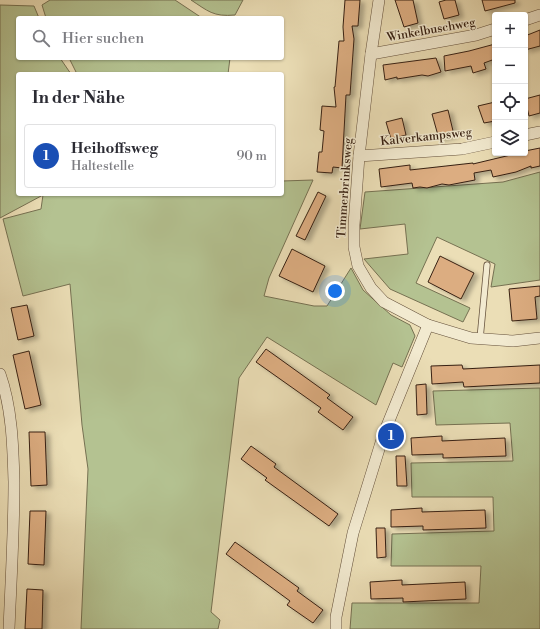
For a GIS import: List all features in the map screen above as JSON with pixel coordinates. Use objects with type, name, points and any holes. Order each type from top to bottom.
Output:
[{"type":"street","name":"Timmerbrinksweg","points":[[380,0],[371,54],[359,156],[354,225],[354,246],[358,266],[371,288],[384,302],[428,325],[471,338],[513,342],[540,338]]},
{"type":"street","points":[[528,19],[540,15]]},
{"type":"street","name":"Winkelbuschweg","points":[[371,54],[476,35],[492,30]]},
{"type":"street","points":[[528,134],[540,132]]},
{"type":"street","name":"Kalverkampsweg","points":[[359,156],[462,149],[492,143]]},
{"type":"street","points":[[336,629],[336,617],[353,533],[384,432],[428,325]]},
{"type":"street","points":[[0,374],[6,390],[14,450],[14,517],[9,629]]},
{"type":"lane","points":[[480,339],[487,265]]},
{"type":"green space","points":[[50,0],[175,0],[199,16],[45,16],[42,5]]},
{"type":"green space","points":[[191,0],[243,0],[235,15],[221,15],[211,12]]},
{"type":"green space","points":[[0,5],[34,6],[38,16],[16,16],[16,60],[61,60],[70,72],[16,72],[16,196],[41,196],[0,218]]},
{"type":"green space","points":[[70,60],[230,60],[228,72],[76,72]]},
{"type":"green space","points":[[540,172],[540,280],[491,287],[495,264],[437,237],[416,283],[470,308],[463,322],[390,289],[364,259],[408,254],[405,224],[360,229],[365,192],[503,182]]},
{"type":"green space","points":[[313,180],[269,278],[264,296],[314,306],[327,306],[351,268],[363,290],[391,315],[410,325],[415,336],[402,367],[393,363],[376,405],[267,337],[239,378],[211,612],[220,620],[218,629],[81,629],[88,469],[82,425],[70,284],[23,296],[3,219],[41,209],[43,196],[284,196],[284,181]]},
{"type":"green space","points":[[540,388],[540,629],[350,629],[352,603],[479,603],[481,566],[391,566],[392,534],[494,531],[493,497],[412,497],[411,463],[513,461],[510,423],[436,425],[433,391]]},
{"type":"building","points":[[345,0],[360,0],[358,26],[352,26],[354,39],[350,95],[346,95],[342,168],[333,167],[332,173],[317,172],[319,152],[322,152],[324,131],[320,130],[322,106],[336,107],[334,87],[339,41],[344,41],[343,27]]},
{"type":"building","points":[[395,0],[413,0],[418,23],[404,27]]},
{"type":"building","points":[[455,0],[459,15],[444,19],[439,2]]},
{"type":"building","points":[[482,0],[515,0],[515,3],[485,11]]},
{"type":"building","points":[[540,30],[540,46],[528,49],[528,35]]},
{"type":"building","points":[[492,45],[492,60],[484,63],[486,69],[473,73],[471,66],[445,71],[444,56]]},
{"type":"building","points":[[436,58],[441,72],[428,76],[422,75],[397,79],[397,77],[385,80],[383,65]]},
{"type":"building","points":[[540,95],[540,113],[529,116],[528,98]]},
{"type":"building","points":[[492,103],[492,122],[484,123],[478,106]]},
{"type":"building","points":[[448,110],[454,135],[439,139],[432,114]]},
{"type":"building","points":[[402,118],[406,135],[391,139],[386,122]]},
{"type":"building","points":[[540,148],[540,166],[531,168],[531,166],[516,172],[493,177],[491,170],[474,173],[475,180],[449,185],[442,184],[427,188],[413,188],[412,183],[381,187],[379,169],[410,165],[410,170],[473,164],[506,156],[528,156],[528,150]]},
{"type":"building","points":[[318,192],[326,196],[305,240],[296,236]]},
{"type":"building","points":[[292,249],[325,266],[313,292],[279,276]]},
{"type":"building","points":[[440,256],[474,273],[461,299],[428,282]]},
{"type":"building","points":[[540,286],[540,296],[535,297],[537,319],[512,321],[509,289]]},
{"type":"building","points":[[27,305],[34,336],[18,340],[11,308]]},
{"type":"building","points":[[266,349],[330,395],[327,398],[353,417],[343,430],[318,412],[321,408],[256,362]]},
{"type":"building","points":[[29,351],[41,405],[25,409],[13,355]]},
{"type":"building","points":[[462,365],[463,369],[540,365],[540,383],[464,387],[463,382],[432,384],[431,366]]},
{"type":"building","points":[[426,384],[427,414],[417,415],[416,385]]},
{"type":"building","points":[[29,432],[45,432],[47,485],[31,486]]},
{"type":"building","points":[[442,436],[442,441],[505,438],[506,456],[443,458],[443,454],[412,455],[411,438]]},
{"type":"building","points":[[251,446],[276,464],[274,467],[338,514],[329,526],[265,480],[267,478],[241,459]]},
{"type":"building","points":[[396,456],[405,456],[407,486],[397,486]]},
{"type":"building","points":[[422,508],[422,512],[485,510],[486,528],[423,530],[423,526],[391,527],[391,510]]},
{"type":"building","points":[[30,511],[46,511],[44,565],[28,564]]},
{"type":"building","points":[[376,528],[385,528],[386,557],[377,558]]},
{"type":"building","points":[[235,542],[299,588],[297,591],[323,610],[313,623],[287,605],[290,601],[226,554]]},
{"type":"building","points":[[402,580],[402,585],[465,582],[466,599],[403,602],[403,598],[371,599],[370,582]]},
{"type":"building","points":[[27,589],[43,590],[42,629],[25,629]]},
{"type":"place","name":"Heihoffsweg","points":[[391,436]]}]
